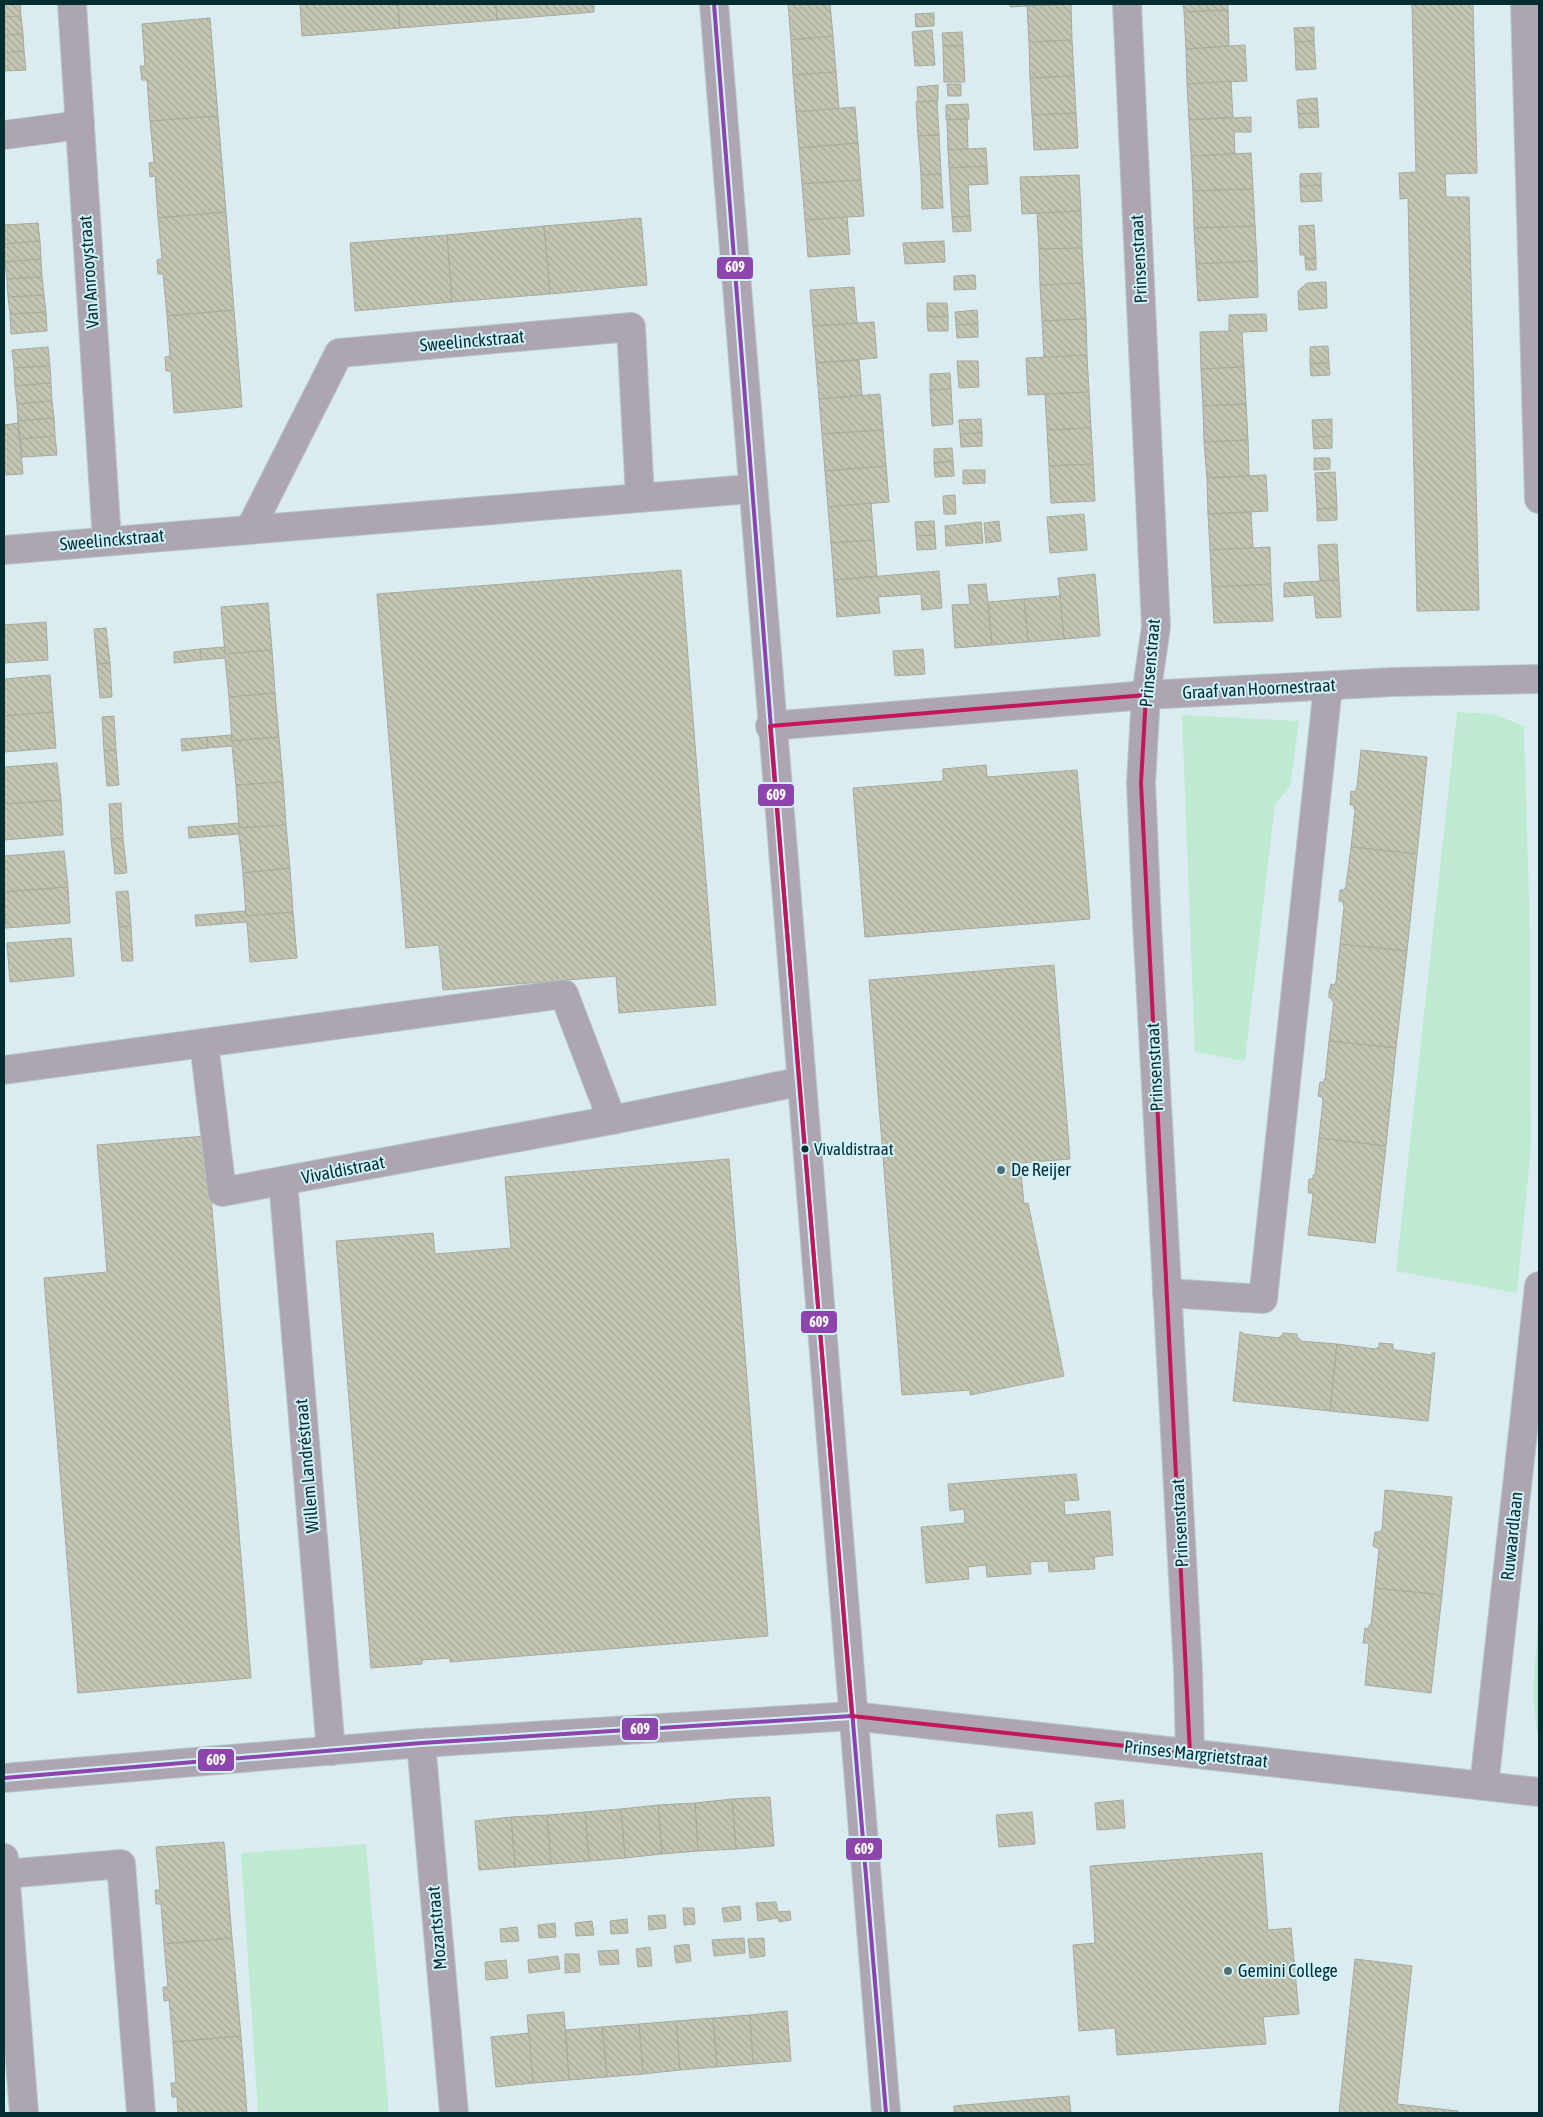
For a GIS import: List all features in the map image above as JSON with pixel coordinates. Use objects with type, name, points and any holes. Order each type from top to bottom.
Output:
[{"type":"street","name":"Van Anrooystraat","points":[[72,4],[107,540]]},
{"type":"street","points":[[714,4],[750,489],[798,1082],[886,2113]]},
{"type":"street","name":"Prinsenstraat","points":[[1127,4],[1156,627],[1146,695],[1141,782],[1188,1669],[1190,1753]]},
{"type":"street","points":[[1525,4],[1539,499]]},
{"type":"street","points":[[4,135],[80,125]]},
{"type":"street","name":"Sweelinckstraat","points":[[250,529],[339,353],[631,327],[640,498]]},
{"type":"street","name":"Sweelinckstraat","points":[[4,550],[107,540],[750,489]]},
{"type":"street","name":"Graaf van Hoornestraat","points":[[770,726],[1146,695],[1393,682],[1539,679]]},
{"type":"street","points":[[1167,1292],[1263,1299],[1328,686]]},
{"type":"street","points":[[4,1070],[564,994],[612,1120]]},
{"type":"street","name":"Vivaldistraat","points":[[204,1043],[222,1192],[612,1120],[798,1082]]},
{"type":"street","name":"Willem Landréstraat","points":[[283,1182],[331,1751]]},
{"type":"street","name":"Ruwaardlaan","points":[[1484,1786],[1539,1286]]},
{"type":"street","points":[[4,1778],[421,1743],[852,1716]]},
{"type":"street","name":"Prinses Margrietstraat","points":[[852,1716],[1539,1792]]},
{"type":"street","name":"Mozartstraat","points":[[421,1743],[454,2113]]},
{"type":"street","points":[[24,2113],[4,1866],[121,1864],[141,2113]]},
{"type":"highlighted area","points":[[1146,695],[1141,783],[1190,1753],[852,1716],[770,726]]},
{"type":"green space","points":[[1457,712],[1493,714],[1524,726],[1530,933],[1531,1146],[1517,1293],[1396,1271]]},
{"type":"green space","points":[[1182,715],[1299,721],[1290,787],[1275,804],[1245,1061],[1195,1052]]},
{"type":"green space","points":[[1539,1606],[1539,1734],[1537,1732],[1533,1694]]},
{"type":"green space","points":[[366,1844],[389,2113],[258,2113],[241,1853]]},
{"type":"building","points":[[4,4],[20,4],[21,16],[4,17]]},
{"type":"building","points":[[300,4],[398,4],[400,28],[302,36]]},
{"type":"building","points":[[398,4],[496,4],[497,20],[400,28]]},
{"type":"building","points":[[496,4],[594,4],[594,12],[497,20]]},
{"type":"building","points":[[788,4],[830,4],[833,36],[791,40]]},
{"type":"building","points":[[1010,4],[1066,4],[1010,7]]},
{"type":"building","points":[[1071,4],[1072,40],[1029,42],[1027,6]]},
{"type":"building","points":[[1183,4],[1228,4],[1228,10],[1184,12]]},
{"type":"building","points":[[1412,4],[1473,4],[1477,173],[1445,174],[1446,197],[1469,197],[1479,610],[1417,611],[1408,198],[1400,199],[1399,173],[1416,172]]},
{"type":"building","points":[[1228,10],[1229,46],[1186,49],[1184,12]]},
{"type":"building","points":[[934,13],[934,26],[916,27],[915,14]]},
{"type":"building","points":[[21,16],[23,34],[4,35],[4,17]]},
{"type":"building","points":[[210,18],[218,116],[150,121],[147,80],[142,80],[140,66],[145,66],[142,24]]},
{"type":"building","points":[[1314,27],[1314,41],[1295,42],[1294,28]]},
{"type":"building","points":[[932,30],[935,65],[915,66],[912,32]]},
{"type":"building","points":[[962,32],[963,46],[943,46],[942,33]]},
{"type":"building","points":[[23,34],[24,51],[4,53],[4,35]]},
{"type":"building","points":[[833,36],[836,72],[793,75],[791,40]]},
{"type":"building","points":[[1072,40],[1074,76],[1030,78],[1029,42]]},
{"type":"building","points":[[1314,41],[1316,69],[1296,70],[1295,42]]},
{"type":"building","points":[[1245,45],[1247,81],[1187,84],[1186,49]]},
{"type":"building","points":[[943,46],[963,46],[965,82],[944,82]]},
{"type":"building","points":[[24,51],[26,70],[4,71],[4,53]]},
{"type":"building","points":[[836,72],[839,109],[796,112],[793,75]]},
{"type":"building","points":[[1074,76],[1076,113],[1032,115],[1030,78]]},
{"type":"building","points":[[1231,81],[1233,117],[1189,120],[1187,84]]},
{"type":"building","points":[[947,84],[961,84],[961,96],[948,96]]},
{"type":"building","points":[[938,85],[938,101],[918,102],[917,87]]},
{"type":"building","points":[[1317,98],[1318,113],[1298,114],[1297,100]]},
{"type":"building","points":[[937,101],[939,135],[918,136],[916,102]]},
{"type":"building","points":[[968,104],[969,119],[946,120],[946,105]]},
{"type":"building","points":[[855,107],[858,143],[799,148],[796,112]]},
{"type":"building","points":[[1076,113],[1078,148],[1034,150],[1032,115]]},
{"type":"building","points":[[1318,113],[1319,127],[1299,128],[1298,114]]},
{"type":"building","points":[[218,116],[226,212],[158,218],[155,176],[150,177],[149,163],[154,162],[150,121]]},
{"type":"building","points":[[1251,117],[1251,132],[1234,132],[1235,154],[1191,156],[1189,120]]},
{"type":"building","points":[[967,119],[968,149],[948,150],[947,120]]},
{"type":"building","points":[[939,135],[941,174],[921,175],[918,136]]},
{"type":"building","points":[[858,143],[861,180],[802,184],[799,148]]},
{"type":"building","points":[[986,148],[987,166],[949,168],[948,150]]},
{"type":"building","points":[[1251,153],[1253,189],[1193,191],[1191,156]]},
{"type":"building","points":[[987,166],[988,184],[968,185],[970,216],[952,217],[949,168]]},
{"type":"building","points":[[1321,173],[1321,185],[1300,186],[1300,174]]},
{"type":"building","points":[[941,174],[943,208],[922,209],[921,175]]},
{"type":"building","points":[[1079,175],[1081,211],[1022,214],[1020,177]]},
{"type":"building","points":[[861,180],[864,216],[805,220],[802,184]]},
{"type":"building","points":[[1321,185],[1322,201],[1301,202],[1300,186]]},
{"type":"building","points":[[1253,189],[1255,226],[1194,228],[1193,191]]},
{"type":"building","points":[[1081,211],[1082,248],[1039,249],[1037,213]]},
{"type":"building","points":[[226,212],[234,310],[167,316],[163,274],[158,274],[157,260],[162,259],[158,218]]},
{"type":"building","points":[[970,216],[971,231],[953,232],[952,217]]},
{"type":"building","points":[[847,217],[850,254],[808,257],[805,220]]},
{"type":"building","points":[[641,218],[647,285],[550,294],[544,226]]},
{"type":"building","points":[[38,223],[40,241],[4,244],[4,225]]},
{"type":"building","points":[[1314,225],[1316,258],[1305,259],[1305,255],[1300,255],[1299,226]]},
{"type":"building","points":[[544,226],[550,294],[452,302],[447,235]]},
{"type":"building","points":[[1255,226],[1257,261],[1196,264],[1194,228]]},
{"type":"building","points":[[447,235],[452,302],[355,311],[350,243]]},
{"type":"building","points":[[40,241],[41,259],[5,262],[4,244]]},
{"type":"building","points":[[944,241],[945,262],[905,264],[903,243]]},
{"type":"building","points":[[1082,248],[1084,283],[1040,285],[1039,249]]},
{"type":"building","points":[[1316,258],[1316,270],[1306,270],[1305,259]]},
{"type":"building","points":[[41,259],[42,277],[7,279],[5,262]]},
{"type":"building","points":[[1257,261],[1258,297],[1198,301],[1196,264]]},
{"type":"building","points":[[975,275],[976,289],[954,290],[954,276]]},
{"type":"building","points":[[42,277],[44,295],[8,297],[7,279]]},
{"type":"building","points":[[1326,282],[1327,308],[1299,310],[1298,291],[1307,283]]},
{"type":"building","points":[[1084,283],[1086,319],[1042,321],[1040,285]]},
{"type":"building","points":[[854,287],[857,323],[813,326],[810,290]]},
{"type":"building","points":[[44,295],[46,312],[10,314],[8,297]]},
{"type":"building","points":[[927,303],[947,303],[948,316],[927,317]]},
{"type":"building","points":[[234,310],[242,407],[174,413],[171,371],[166,371],[165,357],[170,356],[167,316]]},
{"type":"building","points":[[977,310],[978,324],[956,325],[955,312]]},
{"type":"building","points":[[46,312],[47,331],[11,334],[10,314]]},
{"type":"building","points":[[1266,314],[1267,331],[1242,332],[1244,367],[1201,369],[1200,332],[1229,331],[1229,315]]},
{"type":"building","points":[[948,316],[948,331],[928,331],[927,317]]},
{"type":"building","points":[[1086,319],[1087,355],[1044,358],[1042,321]]},
{"type":"building","points":[[874,322],[877,358],[816,363],[813,326]]},
{"type":"building","points":[[978,324],[978,337],[957,338],[956,325]]},
{"type":"building","points":[[1328,346],[1329,363],[1310,364],[1310,347]]},
{"type":"building","points":[[48,347],[50,366],[14,368],[12,350]]},
{"type":"building","points":[[1087,355],[1089,392],[1028,395],[1026,358]]},
{"type":"building","points":[[859,360],[862,395],[819,399],[816,363]]},
{"type":"building","points":[[957,361],[978,361],[979,387],[959,388]]},
{"type":"building","points":[[1329,363],[1330,375],[1311,376],[1310,364]]},
{"type":"building","points":[[50,366],[51,383],[15,386],[14,368]]},
{"type":"building","points":[[1244,367],[1246,404],[1203,406],[1201,369]]},
{"type":"building","points":[[950,373],[951,389],[930,390],[930,374]]},
{"type":"building","points":[[51,383],[52,401],[17,404],[15,386]]},
{"type":"building","points":[[951,389],[953,424],[932,426],[930,390]]},
{"type":"building","points":[[1089,392],[1091,428],[1047,430],[1045,394]]},
{"type":"building","points":[[880,394],[883,430],[822,434],[819,399]]},
{"type":"building","points":[[52,401],[54,418],[18,421],[17,404]]},
{"type":"building","points":[[1246,404],[1248,440],[1204,442],[1203,406]]},
{"type":"building","points":[[54,418],[55,436],[20,439],[18,421]]},
{"type":"building","points":[[981,419],[982,433],[960,434],[959,420]]},
{"type":"building","points":[[1332,419],[1332,436],[1313,437],[1312,420]]},
{"type":"building","points":[[18,423],[23,474],[4,475],[4,425]]},
{"type":"building","points":[[1091,428],[1093,464],[1049,466],[1047,430]]},
{"type":"building","points":[[883,430],[886,466],[825,471],[822,434]]},
{"type":"building","points":[[982,433],[982,446],[961,447],[960,434]]},
{"type":"building","points":[[55,436],[57,455],[22,457],[20,439]]},
{"type":"building","points":[[1332,436],[1332,448],[1314,449],[1313,437]]},
{"type":"building","points":[[1248,440],[1249,476],[1207,478],[1204,442]]},
{"type":"building","points":[[952,448],[953,461],[934,463],[934,449]]},
{"type":"building","points":[[1314,458],[1330,458],[1330,469],[1314,470]]},
{"type":"building","points":[[953,461],[954,476],[935,477],[934,463]]},
{"type":"building","points":[[1093,464],[1095,501],[1051,503],[1049,466]]},
{"type":"building","points":[[886,466],[889,502],[828,507],[825,471]]},
{"type":"building","points":[[963,470],[985,470],[985,483],[963,484]]},
{"type":"building","points":[[1335,472],[1337,508],[1317,509],[1315,473]]},
{"type":"building","points":[[1266,475],[1268,511],[1208,514],[1207,478]]},
{"type":"building","points":[[955,495],[956,514],[944,514],[943,496]]},
{"type":"building","points":[[871,503],[874,540],[831,543],[828,507]]},
{"type":"building","points":[[1337,508],[1337,520],[1317,521],[1317,509]]},
{"type":"building","points":[[1251,512],[1253,548],[1210,550],[1208,514]]},
{"type":"building","points":[[1084,514],[1087,550],[1050,553],[1047,517]]},
{"type":"building","points":[[934,521],[935,535],[916,536],[915,522]]},
{"type":"building","points":[[999,521],[1001,541],[986,543],[984,523]]},
{"type":"building","points":[[981,522],[983,543],[946,546],[945,526]]},
{"type":"building","points":[[935,535],[936,549],[917,550],[916,536]]},
{"type":"building","points":[[874,540],[877,576],[834,580],[831,543]]},
{"type":"building","points":[[1337,544],[1339,580],[1320,581],[1318,545]]},
{"type":"building","points":[[1270,547],[1271,584],[1212,587],[1210,550]]},
{"type":"building","points":[[681,570],[716,1005],[619,1013],[616,976],[443,990],[439,945],[406,948],[377,594]]},
{"type":"building","points":[[939,571],[942,608],[922,610],[921,594],[878,597],[880,613],[837,617],[834,580]]},
{"type":"building","points":[[1095,574],[1100,636],[1064,639],[1058,578]]},
{"type":"building","points":[[1339,580],[1341,617],[1316,618],[1314,595],[1284,597],[1284,583]]},
{"type":"building","points":[[986,584],[992,645],[955,648],[952,605],[970,604],[968,585]]},
{"type":"building","points":[[1271,584],[1273,621],[1214,623],[1212,587]]},
{"type":"building","points":[[1060,596],[1064,639],[1028,642],[1024,599]]},
{"type":"building","points":[[1024,599],[1028,642],[992,645],[988,602]]},
{"type":"building","points":[[268,603],[272,650],[225,654],[221,607]]},
{"type":"building","points":[[46,622],[48,660],[4,663],[4,625]]},
{"type":"building","points":[[106,628],[110,663],[97,664],[94,629]]},
{"type":"building","points":[[224,647],[225,654],[272,650],[275,693],[229,697],[225,658],[201,660],[200,649]]},
{"type":"building","points":[[200,649],[201,660],[174,663],[174,652]]},
{"type":"building","points":[[923,649],[925,674],[895,676],[893,651]]},
{"type":"building","points":[[110,663],[112,697],[100,698],[97,664]]},
{"type":"building","points":[[50,675],[53,712],[4,716],[4,679]]},
{"type":"building","points":[[275,693],[279,737],[232,741],[229,697]]},
{"type":"building","points":[[53,712],[56,748],[4,752],[4,716]]},
{"type":"building","points":[[114,716],[116,750],[104,751],[102,717]]},
{"type":"building","points":[[231,735],[232,741],[279,737],[283,782],[236,785],[232,746],[208,748],[207,737]]},
{"type":"building","points":[[207,737],[208,748],[182,751],[181,739]]},
{"type":"building","points":[[116,750],[119,785],[107,786],[104,751]]},
{"type":"building","points":[[1361,750],[1427,757],[1417,854],[1351,847],[1355,811],[1353,805],[1350,805],[1351,791],[1355,792],[1357,787]]},
{"type":"building","points":[[57,763],[61,800],[4,804],[4,767]]},
{"type":"building","points":[[986,765],[987,777],[1077,770],[1090,919],[865,937],[853,788],[943,781],[943,769]]},
{"type":"building","points":[[283,782],[286,825],[239,828],[236,785]]},
{"type":"building","points":[[61,800],[63,835],[4,840],[4,804]]},
{"type":"building","points":[[121,803],[123,838],[111,839],[109,804]]},
{"type":"building","points":[[239,823],[239,828],[286,825],[290,868],[243,873],[239,834],[215,836],[214,825]]},
{"type":"building","points":[[214,825],[215,836],[189,838],[188,827]]},
{"type":"building","points":[[123,838],[127,873],[115,874],[111,839]]},
{"type":"building","points":[[1351,847],[1417,854],[1407,951],[1340,944],[1344,907],[1343,902],[1339,901],[1340,890],[1344,890],[1346,886]]},
{"type":"building","points":[[64,851],[68,887],[4,892],[4,856]]},
{"type":"building","points":[[290,868],[293,912],[246,916],[243,873]]},
{"type":"building","points":[[68,887],[70,923],[6,928],[4,892]]},
{"type":"building","points":[[128,891],[131,926],[119,927],[116,892]]},
{"type":"building","points":[[246,911],[246,916],[293,912],[297,958],[250,962],[247,922],[221,924],[221,913]]},
{"type":"building","points":[[221,913],[221,924],[196,926],[195,915]]},
{"type":"building","points":[[131,926],[133,961],[122,961],[119,927]]},
{"type":"building","points":[[71,938],[74,976],[10,982],[7,943]]},
{"type":"building","points":[[1340,944],[1407,951],[1396,1048],[1329,1041],[1334,1001],[1332,1001],[1332,998],[1329,998],[1329,992],[1331,984],[1334,985],[1336,982]]},
{"type":"building","points":[[1054,965],[1070,1159],[1020,1163],[1024,1204],[1028,1203],[1064,1376],[970,1395],[970,1390],[902,1395],[869,980]]},
{"type":"building","points":[[1329,1041],[1396,1048],[1386,1146],[1319,1138],[1323,1100],[1322,1097],[1318,1096],[1320,1082],[1325,1080]]},
{"type":"building","points":[[206,1136],[251,1678],[78,1693],[44,1278],[107,1272],[97,1145]]},
{"type":"building","points":[[1319,1138],[1386,1146],[1375,1243],[1308,1235],[1313,1196],[1312,1193],[1308,1193],[1309,1179],[1313,1179],[1313,1175],[1315,1175]]},
{"type":"building","points":[[729,1159],[768,1636],[450,1662],[450,1658],[422,1660],[422,1664],[371,1668],[336,1241],[433,1233],[435,1254],[511,1248],[505,1177]]},
{"type":"building","points":[[1240,1332],[1243,1334],[1280,1338],[1280,1336],[1283,1336],[1283,1333],[1297,1334],[1297,1338],[1300,1341],[1337,1344],[1330,1411],[1233,1401]]},
{"type":"building","points":[[1379,1343],[1393,1344],[1393,1349],[1396,1350],[1432,1355],[1432,1353],[1435,1353],[1428,1421],[1330,1411],[1337,1344],[1375,1349],[1379,1347]]},
{"type":"building","points":[[1076,1474],[1079,1500],[1064,1501],[1065,1515],[1110,1511],[1113,1555],[1094,1557],[1095,1569],[1049,1572],[1048,1561],[1030,1562],[1031,1574],[987,1577],[986,1565],[968,1567],[969,1579],[926,1583],[921,1527],[965,1523],[964,1509],[950,1511],[948,1484]]},
{"type":"building","points":[[1385,1490],[1452,1497],[1442,1595],[1375,1588],[1379,1549],[1373,1546],[1375,1532],[1380,1532],[1382,1529]]},
{"type":"building","points":[[1375,1588],[1442,1595],[1431,1693],[1365,1685],[1369,1646],[1368,1643],[1363,1643],[1365,1628],[1369,1629],[1369,1625],[1371,1625]]},
{"type":"building","points":[[770,1797],[774,1846],[736,1849],[732,1799]]},
{"type":"building","points":[[732,1799],[736,1849],[698,1851],[695,1803]]},
{"type":"building","points":[[1123,1800],[1125,1828],[1097,1830],[1095,1803]]},
{"type":"building","points":[[695,1803],[698,1851],[662,1854],[658,1805]]},
{"type":"building","points":[[658,1805],[662,1854],[625,1858],[621,1809]]},
{"type":"building","points":[[621,1809],[625,1858],[589,1861],[585,1812]]},
{"type":"building","points":[[585,1812],[589,1861],[551,1864],[547,1815]]},
{"type":"building","points":[[1032,1812],[1035,1844],[999,1847],[996,1815]]},
{"type":"building","points":[[547,1815],[551,1864],[515,1867],[511,1817]]},
{"type":"building","points":[[511,1817],[515,1867],[479,1870],[475,1821]]},
{"type":"building","points":[[224,1842],[232,1938],[164,1944],[161,1904],[156,1904],[155,1890],[160,1890],[156,1847]]},
{"type":"building","points":[[1262,1853],[1268,1930],[1291,1928],[1299,2014],[1263,2017],[1266,2044],[1117,2055],[1115,2028],[1079,2031],[1073,1945],[1095,1943],[1090,1866]]},
{"type":"building","points":[[776,1902],[778,1912],[790,1911],[791,1920],[779,1922],[778,1918],[758,1921],[756,1903]]},
{"type":"building","points":[[740,1906],[741,1920],[724,1922],[722,1908]]},
{"type":"building","points":[[683,1908],[694,1908],[695,1924],[684,1925]]},
{"type":"building","points":[[665,1915],[666,1928],[649,1930],[648,1916]]},
{"type":"building","points":[[627,1919],[628,1933],[611,1934],[610,1921]]},
{"type":"building","points":[[592,1921],[594,1935],[576,1936],[575,1923]]},
{"type":"building","points":[[555,1923],[556,1937],[539,1938],[538,1925]]},
{"type":"building","points":[[517,1927],[519,1941],[501,1942],[500,1929]]},
{"type":"building","points":[[232,1938],[241,2036],[173,2042],[169,2000],[164,2001],[163,1987],[168,1987],[164,1944]]},
{"type":"building","points":[[744,1938],[745,1953],[714,1956],[712,1940]]},
{"type":"building","points":[[764,1938],[765,1956],[750,1958],[748,1939]]},
{"type":"building","points":[[689,1944],[691,1961],[676,1963],[674,1946]]},
{"type":"building","points":[[650,1947],[652,1966],[638,1967],[636,1949]]},
{"type":"building","points":[[618,1950],[619,1964],[600,1965],[598,1951]]},
{"type":"building","points":[[565,1954],[579,1954],[580,1972],[565,1973]]},
{"type":"building","points":[[558,1956],[560,1969],[529,1973],[528,1960]]},
{"type":"building","points":[[1355,1959],[1412,1966],[1397,2104],[1458,2111],[1458,2113],[1339,2113]]},
{"type":"building","points":[[506,1960],[508,1978],[486,1980],[485,1962]]},
{"type":"building","points":[[787,2011],[791,2061],[753,2064],[750,2015]]},
{"type":"building","points":[[564,2012],[569,2080],[533,2083],[527,2015]]},
{"type":"building","points":[[750,2015],[753,2064],[717,2067],[713,2018]]},
{"type":"building","points":[[713,2018],[717,2067],[680,2070],[676,2021]]},
{"type":"building","points":[[676,2021],[680,2070],[643,2074],[639,2024]]},
{"type":"building","points":[[639,2024],[643,2074],[607,2077],[602,2027]]},
{"type":"building","points":[[602,2027],[607,2077],[569,2080],[566,2030]]},
{"type":"building","points":[[529,2033],[533,2083],[496,2087],[491,2037]]},
{"type":"building","points":[[241,2036],[247,2113],[178,2113],[177,2097],[172,2097],[171,2083],[176,2083],[173,2042]]},
{"type":"building","points":[[1069,2096],[1071,2113],[954,2113],[954,2106]]},
{"type":"transit line","name":"609","points":[[714,4],[797,1058],[886,2113]]},
{"type":"transit line","name":"609","points":[[4,1778],[421,1743],[852,1716]]},
{"type":"place","name":"Vivaldistraat","points":[[805,1149]]},
{"type":"place","name":"De Reijer","points":[[1001,1170]]},
{"type":"place","name":"Gemini College","points":[[1228,1971]]}]
